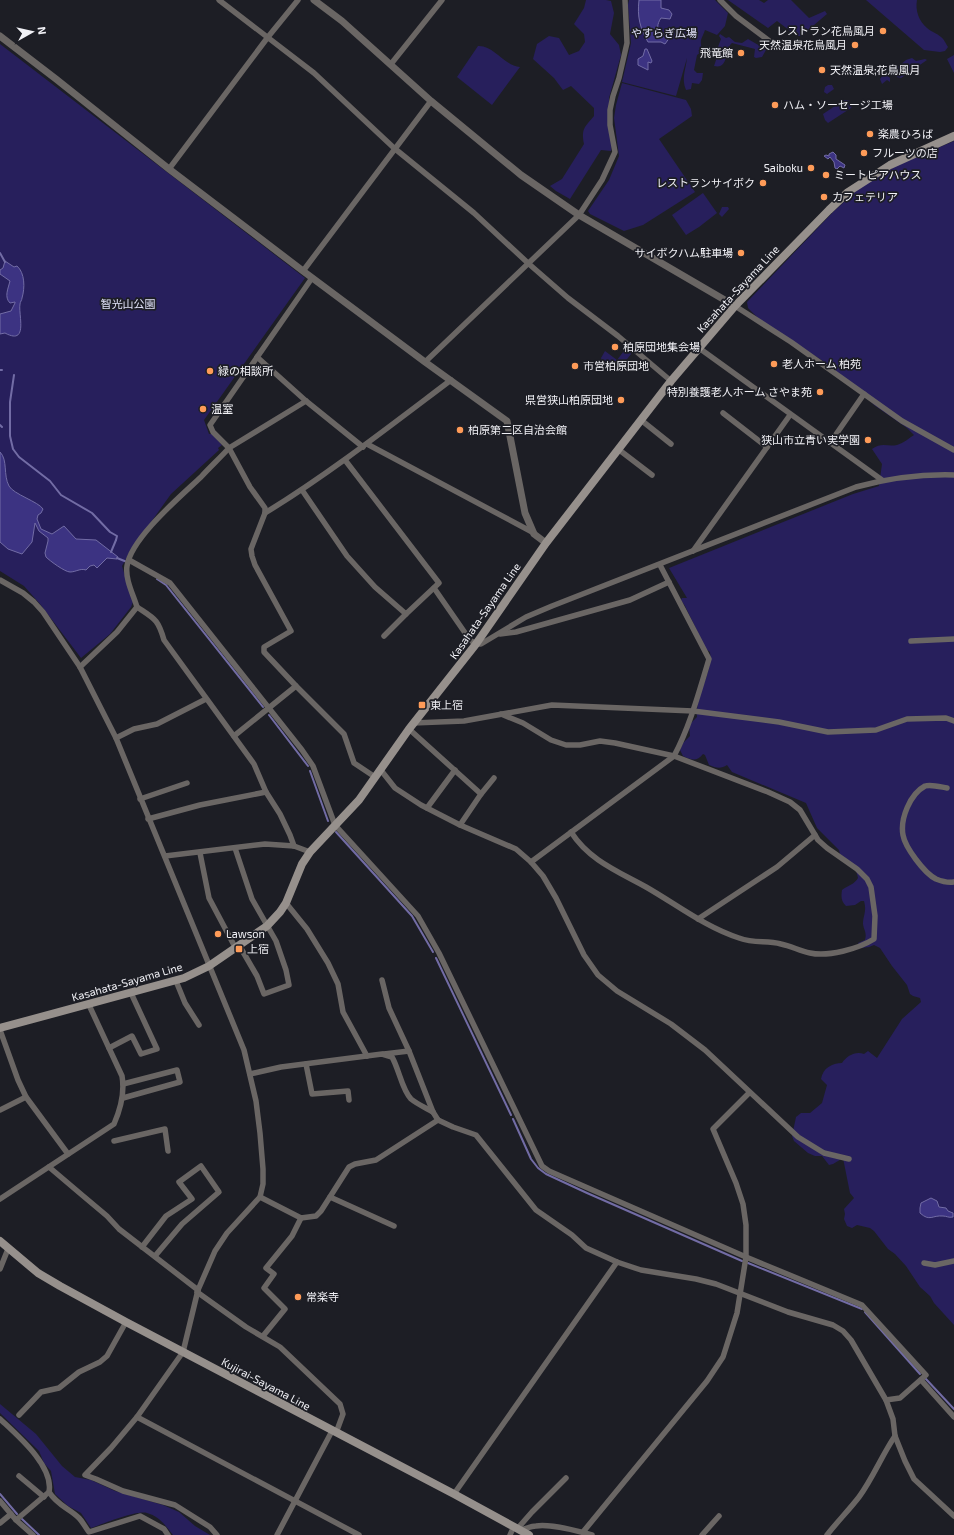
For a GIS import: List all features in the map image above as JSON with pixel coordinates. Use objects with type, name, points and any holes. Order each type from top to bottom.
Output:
[{"type":"main road","name":"Kasahata-Sayama Line","points":[[0,1029],[176,981],[197,973],[267,926],[286,903],[302,864],[310,852],[359,800],[411,726],[476,644],[546,543],[671,381],[735,306],[828,210],[848,192],[890,165],[954,136]]},
{"type":"main road","name":"Kujirai-Sayama Line","points":[[0,1241],[38,1273],[126,1322],[454,1494],[529,1535]]},
{"type":"street","points":[[219,0],[314,73],[394,148],[474,213],[568,298],[671,381]]},
{"type":"street","points":[[169,169],[268,37],[298,0]]},
{"type":"street","points":[[314,0],[342,21],[431,101],[521,175],[579,215],[735,306],[791,342],[902,421],[954,450]]},
{"type":"street","points":[[391,64],[442,0]]},
{"type":"street","points":[[425,362],[579,215],[602,180],[615,152],[610,125],[610,110],[627,43],[625,0]]},
{"type":"street","points":[[720,0],[736,16],[772,43]]},
{"type":"street","points":[[0,36],[303,272],[507,421],[525,513],[534,534]]},
{"type":"street","points":[[303,272],[394,148],[431,101]]},
{"type":"street","points":[[312,278],[210,424],[213,432],[229,448],[250,488],[265,508],[265,513],[251,549],[252,556],[255,565],[291,631],[264,647],[264,652],[344,734],[354,763],[375,777]]},
{"type":"street","points":[[699,348],[882,480]]},
{"type":"street","points":[[258,357],[306,401],[365,445],[534,534],[546,543]]},
{"type":"street","points":[[265,513],[302,490],[345,460],[450,380]]},
{"type":"street","points":[[830,443],[864,394]]},
{"type":"street","points":[[294,846],[280,814],[266,792],[254,764],[164,640],[160,626],[155,619],[137,607],[127,576],[128,562],[135,548],[148,529],[229,448],[306,401]]},
{"type":"street","points":[[723,414],[767,446]]},
{"type":"street","points":[[693,551],[790,415]]},
{"type":"street","points":[[640,420],[671,444]]},
{"type":"street","points":[[618,449],[652,475]]},
{"type":"street","points":[[345,460],[439,583],[384,636]]},
{"type":"street","points":[[434,588],[470,640],[476,644],[487,641],[526,617],[856,487],[882,480],[925,474],[954,474]]},
{"type":"street","points":[[302,490],[347,556],[375,587],[406,614]]},
{"type":"street","points":[[128,562],[170,583],[270,708],[313,766],[335,825],[418,916],[439,953],[542,1166],[548,1171],[746,1257],[862,1305],[926,1375],[900,1398],[886,1400]]},
{"type":"street","points":[[531,862],[674,756],[693,711],[709,659],[660,565]]},
{"type":"street","points":[[0,580],[23,593],[43,612],[80,667],[116,738],[244,1050],[250,1074],[256,1101],[263,1169],[263,1184],[260,1197],[227,1233],[215,1251],[198,1291],[183,1352],[137,1417],[111,1448],[85,1475],[123,1491],[175,1505],[210,1527],[217,1535]]},
{"type":"street","points":[[498,634],[516,632],[623,602],[669,582]]},
{"type":"street","points":[[80,667],[117,632],[137,607]]},
{"type":"street","points":[[911,641],[954,639]]},
{"type":"street","points":[[234,736],[296,686]]},
{"type":"street","points":[[116,738],[134,729],[157,724],[206,698]]},
{"type":"street","points":[[411,726],[464,721],[552,705],[693,711],[779,722],[828,732],[876,730],[907,719],[946,718],[954,721]]},
{"type":"street","points":[[502,714],[523,723],[551,740],[566,745],[580,745],[600,741],[615,742],[674,756],[790,802],[800,810],[815,835],[827,848],[857,869],[867,879],[871,887],[875,916],[874,939],[824,955],[815,954],[781,944],[755,942],[737,938],[698,919],[665,898],[599,861],[583,848],[571,832]]},
{"type":"street","points":[[411,726],[481,794]]},
{"type":"street","points":[[380,769],[395,788],[427,808],[460,825],[516,849],[531,862],[543,876],[556,898],[584,956],[598,975],[616,991],[672,1024],[699,1046],[798,1138],[824,1153],[849,1159]]},
{"type":"street","points":[[427,808],[455,770]]},
{"type":"street","points":[[460,825],[494,778]]},
{"type":"street","points":[[140,799],[188,783]]},
{"type":"street","points":[[947,788],[925,786],[911,801],[902,827],[906,845],[923,867],[935,879],[954,882]]},
{"type":"street","points":[[148,819],[200,805],[266,792]]},
{"type":"street","points":[[698,919],[777,867],[815,835]]},
{"type":"street","points":[[165,856],[265,844],[294,846],[310,852]]},
{"type":"street","points":[[200,853],[208,898],[256,976],[264,994],[289,985],[286,970],[276,941],[252,899],[235,848]]},
{"type":"street","points":[[286,903],[307,929],[326,958],[338,984],[343,1012],[366,1056]]},
{"type":"street","points":[[382,980],[389,1008],[409,1051],[433,1112],[438,1120],[453,1127],[476,1134],[536,1210],[572,1235],[586,1248],[617,1262],[642,1270],[716,1284],[788,1312],[833,1325],[842,1331],[851,1340],[886,1400],[893,1419],[895,1436],[914,1479],[954,1516]]},
{"type":"street","points":[[176,981],[185,1003],[199,1025]]},
{"type":"street","points":[[109,1048],[132,1036],[141,1054],[157,1049],[131,993]]},
{"type":"street","points":[[0,1199],[114,1124],[123,1098],[122,1076],[89,1005]]},
{"type":"street","points":[[0,1029],[18,1080],[26,1097],[68,1154]]},
{"type":"street","points":[[250,1074],[306,1064],[409,1051]]},
{"type":"street","points":[[382,1054],[392,1057],[399,1071],[407,1094],[412,1100],[433,1112]]},
{"type":"street","points":[[306,1064],[312,1094],[348,1091],[349,1100]]},
{"type":"street","points":[[123,1084],[177,1070],[180,1082],[123,1098]]},
{"type":"street","points":[[583,1532],[715,1371],[723,1357],[737,1312],[746,1257],[746,1225],[743,1204],[736,1183],[713,1129],[749,1093]]},
{"type":"street","points":[[0,1110],[26,1097]]},
{"type":"street","points":[[260,1197],[301,1218],[316,1216],[321,1211],[349,1167],[355,1164],[376,1160],[438,1120]]},
{"type":"street","points":[[114,1141],[165,1129],[168,1151]]},
{"type":"street","points":[[49,1166],[107,1216],[119,1229],[198,1291],[246,1327],[280,1347],[340,1404],[343,1414],[277,1535]]},
{"type":"street","points":[[142,1247],[166,1216],[192,1199],[179,1182],[201,1166],[219,1192],[182,1224],[155,1256]]},
{"type":"street","points":[[330,1197],[394,1226]]},
{"type":"street","points":[[263,1336],[285,1309],[264,1288],[274,1274],[266,1268],[292,1236],[301,1218]]},
{"type":"street","points":[[0,1268],[8,1249]]},
{"type":"street","points":[[924,1263],[935,1265],[954,1261]]},
{"type":"street","points":[[454,1494],[617,1262]]},
{"type":"street","points":[[19,1415],[41,1392],[59,1388],[79,1372],[104,1360],[126,1322]]},
{"type":"street","points":[[921,1380],[954,1417]]},
{"type":"street","points":[[137,1417],[359,1535]]},
{"type":"street","points":[[0,1419],[32,1450],[50,1480],[49,1492],[63,1507],[78,1517],[87,1533],[140,1516],[164,1529],[168,1535]]},
{"type":"street","points":[[827,1535],[858,1497],[871,1478],[884,1451],[895,1436]]},
{"type":"street","points":[[19,1476],[44,1496]]},
{"type":"street","points":[[510,1535],[566,1478]]},
{"type":"street","points":[[16,1520],[49,1492]]},
{"type":"street","points":[[0,1501],[16,1520],[33,1535]]},
{"type":"street","points":[[0,1523],[11,1514]]},
{"type":"street","points":[[702,1535],[719,1516]]},
{"type":"street","points":[[518,1528],[536,1526],[583,1532],[592,1535]]},
{"type":"green space","points":[[586,0],[611,1],[614,13],[610,34],[619,45],[621,55],[609,98],[609,131],[612,145],[611,151],[601,150],[570,199],[550,186],[562,179],[584,144],[583,131],[594,116],[594,108],[571,86],[563,90],[554,78],[533,59],[537,44],[549,36],[559,38],[569,55],[579,51],[585,42],[584,34],[574,24],[584,8]]},
{"type":"green space","name":"やすらぎ広場","points":[[629,0],[715,0],[728,13],[725,26],[717,35],[705,30],[701,40],[701,50],[697,55],[694,70],[697,73],[703,73],[702,80],[699,84],[692,83],[691,89],[686,90],[684,78],[687,58],[676,96],[622,82],[631,43],[628,5]]},
{"type":"green space","points":[[728,0],[759,0],[764,3],[768,0],[791,0],[809,18],[825,11],[827,14],[801,36],[797,36],[777,21],[768,28]]},
{"type":"green space","points":[[866,0],[917,0],[918,16],[924,25],[944,40],[948,47],[945,51],[940,52],[924,50]]},
{"type":"green space","points":[[720,34],[726,38],[729,37],[735,42],[742,43],[748,39],[760,46],[765,46],[766,50],[762,57],[756,58],[754,57],[755,49],[732,43],[722,65],[714,66],[716,60],[714,56],[721,39],[719,36]]},
{"type":"green space","name":"智光山公園","points":[[0,44],[305,278],[204,420],[209,434],[212,434],[222,445],[218,448],[219,450],[171,494],[131,550],[122,566],[133,602],[131,607],[110,634],[81,658],[40,604],[24,586],[0,571]]},
{"type":"green space","points":[[478,46],[489,49],[514,66],[520,67],[492,105],[457,77]]},
{"type":"green space","points":[[954,55],[954,73],[947,59]]},
{"type":"green space","points":[[912,58],[916,61],[927,60],[901,78],[897,77],[893,71],[906,60]]},
{"type":"green space","points":[[886,74],[890,78],[890,82],[887,80],[882,84],[880,79]]},
{"type":"green space","points":[[622,83],[686,100],[691,109],[692,116],[659,139],[695,192],[643,225],[624,231],[590,214],[588,211],[609,180],[619,156],[614,118]]},
{"type":"green space","points":[[832,85],[834,89],[827,94],[824,92],[825,87]]},
{"type":"green space","points":[[844,100],[848,100],[852,106],[851,108],[828,123],[823,114]]},
{"type":"green space","points":[[954,141],[954,1325],[934,1303],[930,1296],[920,1287],[906,1266],[888,1249],[874,1231],[870,1228],[857,1225],[852,1228],[847,1226],[844,1219],[844,1209],[854,1198],[850,1193],[843,1158],[829,1165],[822,1156],[815,1156],[808,1153],[794,1141],[792,1136],[796,1117],[801,1113],[810,1113],[822,1103],[827,1085],[821,1079],[826,1069],[831,1065],[842,1063],[849,1056],[857,1053],[864,1054],[868,1051],[877,1058],[902,1019],[921,1002],[920,998],[910,994],[907,985],[880,948],[874,945],[861,948],[858,943],[865,940],[866,937],[863,924],[865,911],[864,901],[861,901],[855,905],[846,906],[842,901],[842,890],[858,878],[855,866],[840,854],[839,850],[817,828],[806,803],[732,772],[727,765],[718,768],[709,765],[705,755],[703,754],[701,757],[694,760],[683,756],[680,750],[683,743],[690,736],[689,725],[697,717],[699,700],[709,668],[710,652],[706,649],[681,600],[682,598],[687,598],[669,568],[853,494],[879,486],[882,464],[872,449],[882,445],[897,445],[914,435],[907,428],[874,405],[859,388],[830,368],[823,361],[763,323],[748,308],[747,302],[834,211],[862,186],[898,165]]},
{"type":"green space","points":[[703,193],[717,213],[686,235],[672,215]]},
{"type":"green space","points":[[722,207],[728,207],[729,209],[722,217],[719,214]]},
{"type":"green space","points":[[627,347],[631,354],[618,371],[602,361],[601,358],[605,351],[617,360]]},
{"type":"green space","points":[[0,1404],[36,1434],[62,1466],[75,1477],[91,1480],[115,1491],[163,1505],[179,1512],[195,1526],[210,1535],[173,1535],[159,1519],[147,1513],[128,1515],[91,1528],[81,1513],[68,1506],[55,1494],[51,1471],[44,1463],[39,1451],[0,1413]]},
{"type":"shaded area","points":[[639,0],[661,0],[661,8],[669,10],[672,14],[670,19],[661,18],[658,25],[658,29],[662,34],[666,33],[670,37],[665,44],[661,42],[648,42],[640,22],[638,12]]},
{"type":"shaded area","points":[[645,49],[647,49],[652,61],[651,63],[648,62],[648,70],[638,65],[638,59],[643,56]]},
{"type":"shaded area","points":[[833,152],[836,155],[836,159],[845,165],[844,168],[840,166],[837,169],[835,168],[834,162],[830,157],[828,159],[824,156],[829,156],[829,154]]},
{"type":"shaded area","points":[[5,261],[14,267],[17,266],[20,269],[24,281],[23,294],[20,304],[20,332],[17,335],[12,336],[5,333],[0,334],[0,314],[11,311],[15,303],[10,303],[7,298],[10,281],[0,274],[0,270],[3,268]]},
{"type":"shaded area","points":[[0,452],[5,463],[7,482],[11,489],[41,506],[43,509],[38,515],[37,519],[41,529],[52,534],[64,526],[76,539],[96,540],[118,557],[117,559],[107,558],[97,568],[94,565],[90,566],[86,570],[82,569],[70,572],[65,570],[54,564],[46,557],[45,553],[48,538],[39,531],[35,523],[32,542],[22,554],[8,549],[0,542]]},
{"type":"shaded area","points":[[931,1198],[937,1201],[939,1207],[946,1208],[948,1211],[953,1213],[953,1217],[939,1216],[929,1218],[923,1216],[920,1213],[921,1203]]},
{"type":"waterway","points":[[0,253],[5,262]]},
{"type":"waterway","points":[[14,375],[10,402],[10,436],[13,449],[19,457],[50,481],[61,495],[92,513],[110,532],[117,536],[116,540]]},
{"type":"waterway","points":[[111,552],[116,540]]},
{"type":"waterway","points":[[117,558],[127,562]]},
{"type":"waterway","points":[[157,579],[166,585],[263,707]]},
{"type":"waterway","points":[[269,715],[308,766]]},
{"type":"waterway","points":[[310,771],[328,821]]},
{"type":"waterway","points":[[336,832],[412,916],[433,952]]},
{"type":"waterway","points":[[436,958],[511,1115]]},
{"type":"waterway","points":[[513,1119],[531,1159],[538,1168],[546,1174],[742,1261]]},
{"type":"waterway","points":[[748,1263],[862,1309]]},
{"type":"waterway","points":[[865,1312],[920,1374]]},
{"type":"waterway","points":[[925,1378],[954,1409]]},
{"type":"waterway","points":[[0,1494],[17,1514]]},
{"type":"waterway","points":[[22,1519],[39,1535]]},
{"type":"place","name":"レストラン花鳥風月","points":[[883,31]]},
{"type":"place","name":"天然温泉花鳥風月","points":[[855,45]]},
{"type":"place","name":"飛竜館","points":[[741,53]]},
{"type":"place","name":"天然温泉;花鳥風月","points":[[822,70]]},
{"type":"place","name":"ハム・ソーセージ工場","points":[[775,105]]},
{"type":"place","name":"楽農ひろば","points":[[870,134]]},
{"type":"place","name":"フルーツの店","points":[[864,153]]},
{"type":"place","name":"Saiboku","points":[[811,168]]},
{"type":"place","name":"ミートピアハウス","points":[[826,175]]},
{"type":"place","name":"レストランサイボク","points":[[763,183]]},
{"type":"place","name":"カフェテリア","points":[[824,197]]},
{"type":"place","name":"サイボクハム駐車場","points":[[741,253]]},
{"type":"place","name":"柏原団地集会場","points":[[615,347]]},
{"type":"place","name":"老人ホーム 柏苑","points":[[774,364]]},
{"type":"place","name":"市営柏原団地","points":[[575,366]]},
{"type":"place","name":"緑の相談所","points":[[210,371]]},
{"type":"place","name":"特別養護老人ホーム さやま苑","points":[[820,392]]},
{"type":"place","name":"県営狭山柏原団地","points":[[621,400]]},
{"type":"place","name":"温室","points":[[203,409]]},
{"type":"place","name":"柏原第二区自治会館","points":[[460,430]]},
{"type":"place","name":"狭山市立青い実学園","points":[[868,440]]},
{"type":"place","name":"東上宿","points":[[422,705]]},
{"type":"place","name":"Lawson","points":[[218,934]]},
{"type":"place","name":"上宿","points":[[239,949]]},
{"type":"place","name":"常楽寺","points":[[298,1297]]}]
